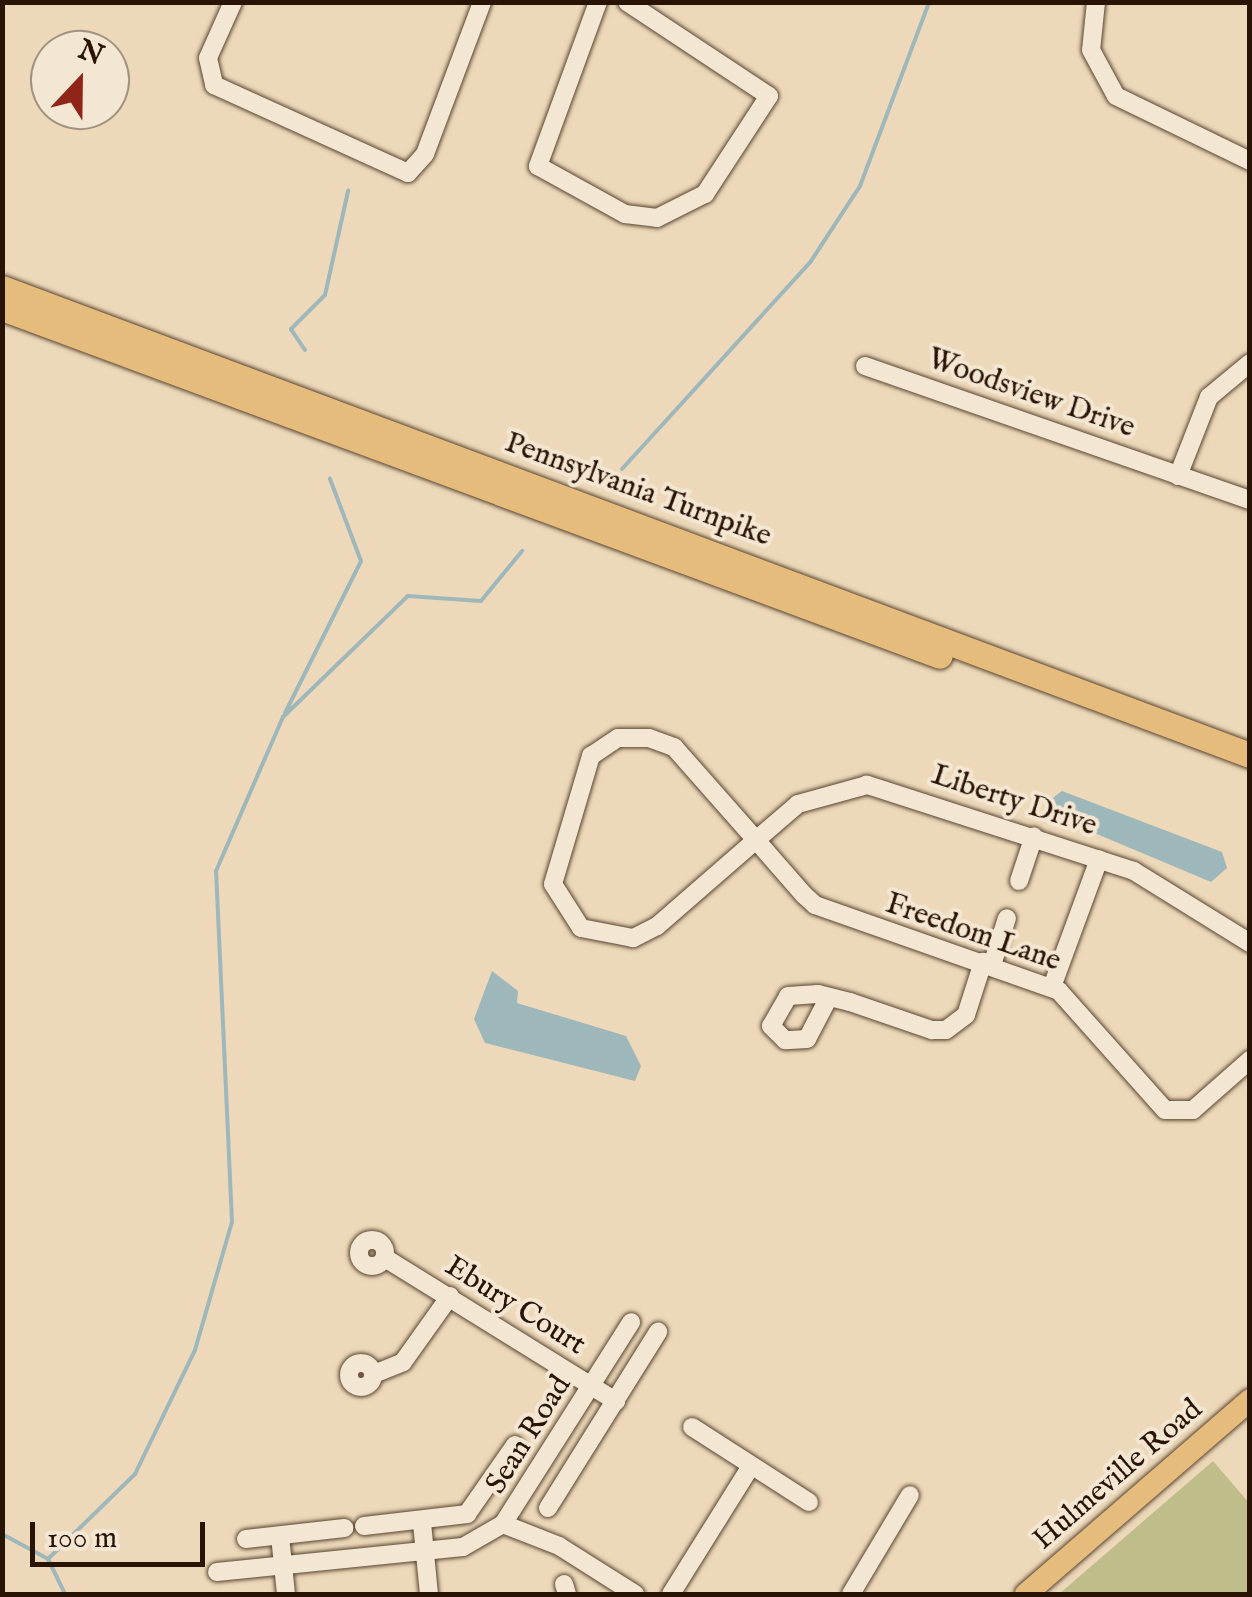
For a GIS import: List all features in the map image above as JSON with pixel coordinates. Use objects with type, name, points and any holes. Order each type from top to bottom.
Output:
[{"type":"highway","name":"Pennsylvania Turnpike","points":[[2,288],[1250,755]]},
{"type":"highway","name":"Pennsylvania Turnpike","points":[[2,308],[1250,770]]},
{"type":"main road","name":"Hulmeville Road","points":[[1026,1594],[1250,1400]]},
{"type":"street","points":[[233,2],[208,58],[214,86],[408,174],[425,154],[482,2]]},
{"type":"street","points":[[598,2],[538,166],[625,214],[657,218],[704,194],[769,96],[627,2]]},
{"type":"street","points":[[1096,2],[1091,50],[1116,96],[1250,161]]},
{"type":"street","points":[[1178,476],[1209,397],[1250,362]]},
{"type":"street","name":"Woodsview Drive","points":[[865,366],[1250,500]]},
{"type":"street","name":"Liberty Drive","points":[[756,840],[674,747],[618,738],[580,776],[553,884],[581,928],[634,938],[814,796],[867,785],[1100,859],[1159,884],[1250,944]]},
{"type":"street","points":[[1019,882],[1034,836]]},
{"type":"street","name":"Freedom Lane","points":[[756,840],[816,905],[1052,986],[1175,1114],[1193,1110],[1250,1060]]},
{"type":"street","points":[[1052,986],[1100,859]]},
{"type":"street","points":[[830,997],[946,1030],[966,1014],[1006,918]]},
{"type":"street","name":"Ebury Court","points":[[385,1258],[616,1401]]},
{"type":"street","points":[[374,1374],[414,1352],[450,1296]]},
{"type":"street","name":"Sean Road","points":[[503,1524],[631,1322]]},
{"type":"street","points":[[548,1508],[658,1332]]},
{"type":"street","points":[[692,1427],[808,1502]]},
{"type":"street","points":[[364,1526],[422,1523],[480,1504],[515,1444]]},
{"type":"street","points":[[671,1594],[751,1466]]},
{"type":"street","points":[[851,1594],[910,1495]]},
{"type":"street","points":[[422,1523],[428,1594]]},
{"type":"street","points":[[217,1572],[474,1544],[503,1524],[559,1546],[635,1594]]},
{"type":"street","points":[[246,1539],[344,1528]]},
{"type":"street","points":[[280,1536],[286,1594]]},
{"type":"shaded area","points":[[1213,1461],[1249,1503],[1249,1594],[1059,1594]]},
{"type":"water","points":[[1062,791],[1222,852],[1227,868],[1211,882],[1054,816],[1046,803]]},
{"type":"water","points":[[492,971],[518,991],[517,1003],[626,1036],[641,1066],[635,1081],[485,1043],[474,1019]]},
{"type":"waterway","points":[[622,469],[811,261],[860,186],[929,2]]},
{"type":"waterway","points":[[305,350],[291,329],[325,295],[348,191]]},
{"type":"waterway","points":[[285,713],[361,561],[330,479]]},
{"type":"waterway","points":[[48,1559],[135,1474],[195,1350],[232,1222],[216,871],[283,717],[408,596],[481,601],[522,551]]},
{"type":"waterway","points":[[2,1534],[48,1559],[65,1594]]}]
